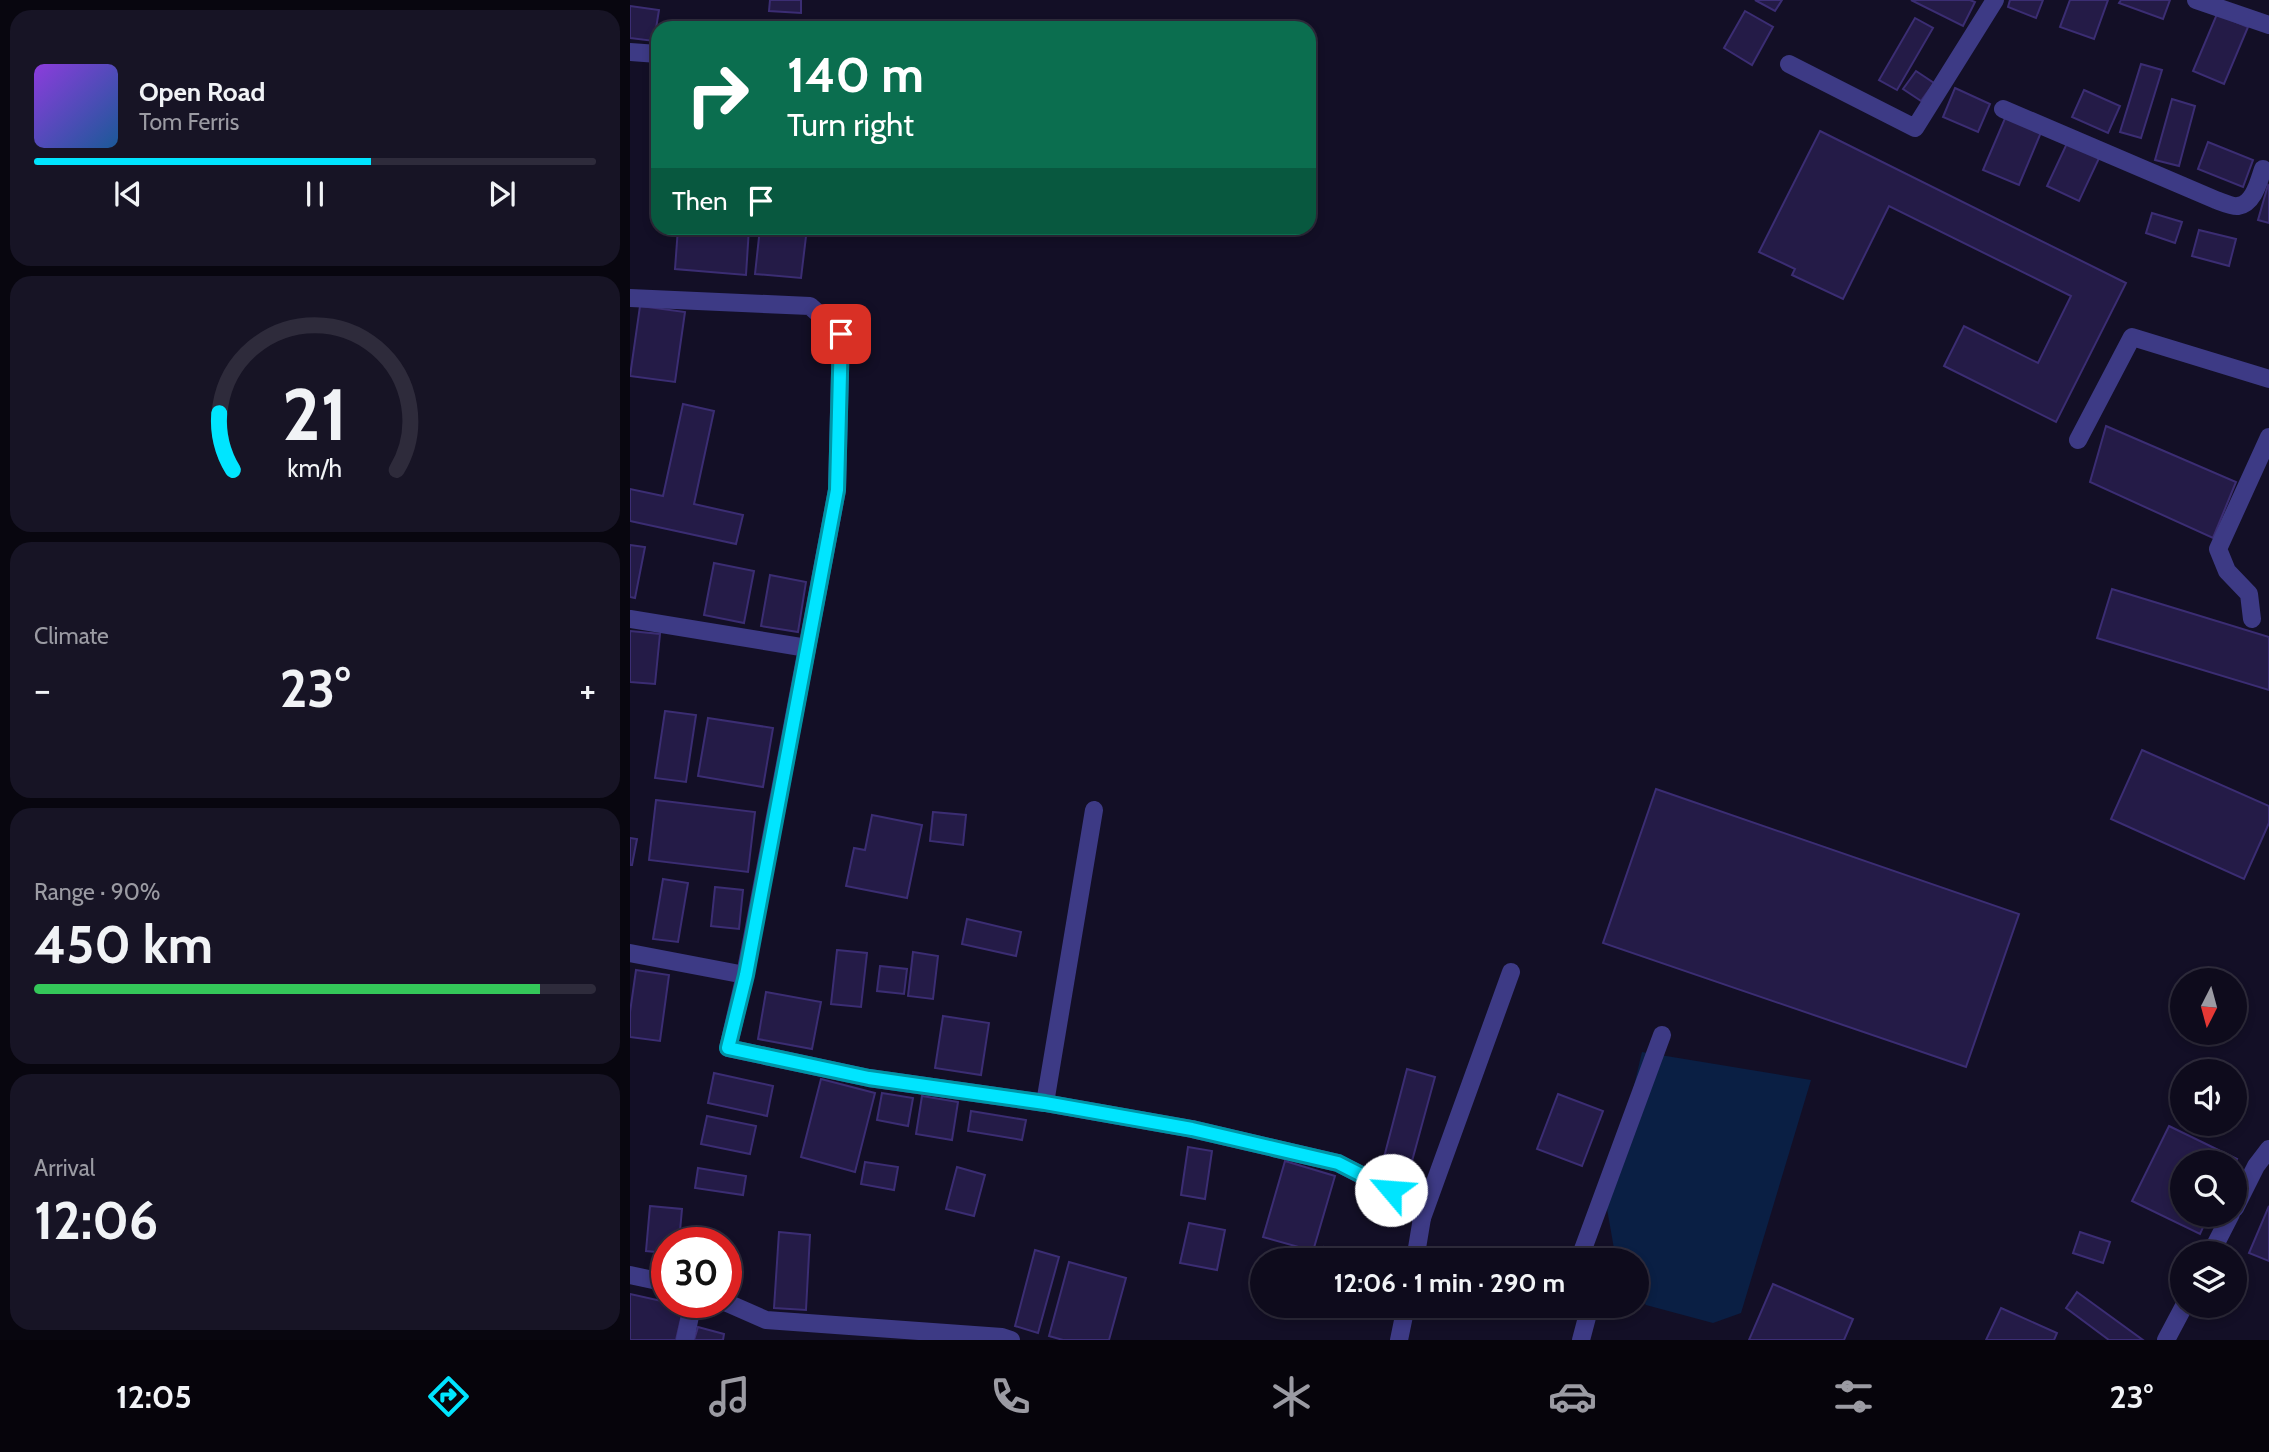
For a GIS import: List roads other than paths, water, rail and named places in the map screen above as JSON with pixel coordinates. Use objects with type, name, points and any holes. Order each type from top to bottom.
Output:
[{"type":"street","points":[[1789,64],[1914,128],[1995,0]]},
{"type":"street","points":[[2196,0],[2269,25]]},
{"type":"street","points":[[630,52],[651,54]]},
{"type":"street","points":[[2003,110],[2216,200],[2238,206],[2248,202],[2267,164]]},
{"type":"street","points":[[630,298],[810,306],[841,334],[837,490],[746,975],[728,1048],[869,1078],[1045,1103],[1192,1129],[1338,1163],[1391,1190],[1422,1218]]},
{"type":"street","points":[[2078,440],[2132,337],[2269,379]]},
{"type":"street","points":[[2252,619],[2249,594],[2227,571],[2218,550],[2269,437]]},
{"type":"street","points":[[630,619],[807,648]]},
{"type":"street","points":[[1045,1103],[1094,810]]},
{"type":"street","points":[[630,953],[746,975]]},
{"type":"street","points":[[1417,1248],[1422,1218],[1511,972]]},
{"type":"street","points":[[1583,1248],[1662,1035]]},
{"type":"street","points":[[2247,1191],[2263,1168],[2269,1149]]},
{"type":"street","points":[[630,1275],[651,1280]]},
{"type":"street","points":[[742,1309],[766,1320],[1002,1337],[1011,1340]]},
{"type":"street","points":[[685,1340],[690,1318]]},
{"type":"street","points":[[1399,1340],[1404,1318]]},
{"type":"street","points":[[1581,1340],[1587,1318]]},
{"type":"street","points":[[2166,1340],[2178,1318]]},
{"type":"water","points":[[1642,1052],[1811,1080],[1741,1313],[1713,1323],[1649,1306],[1649,1248],[1614,1248],[1606,1203]]}]
